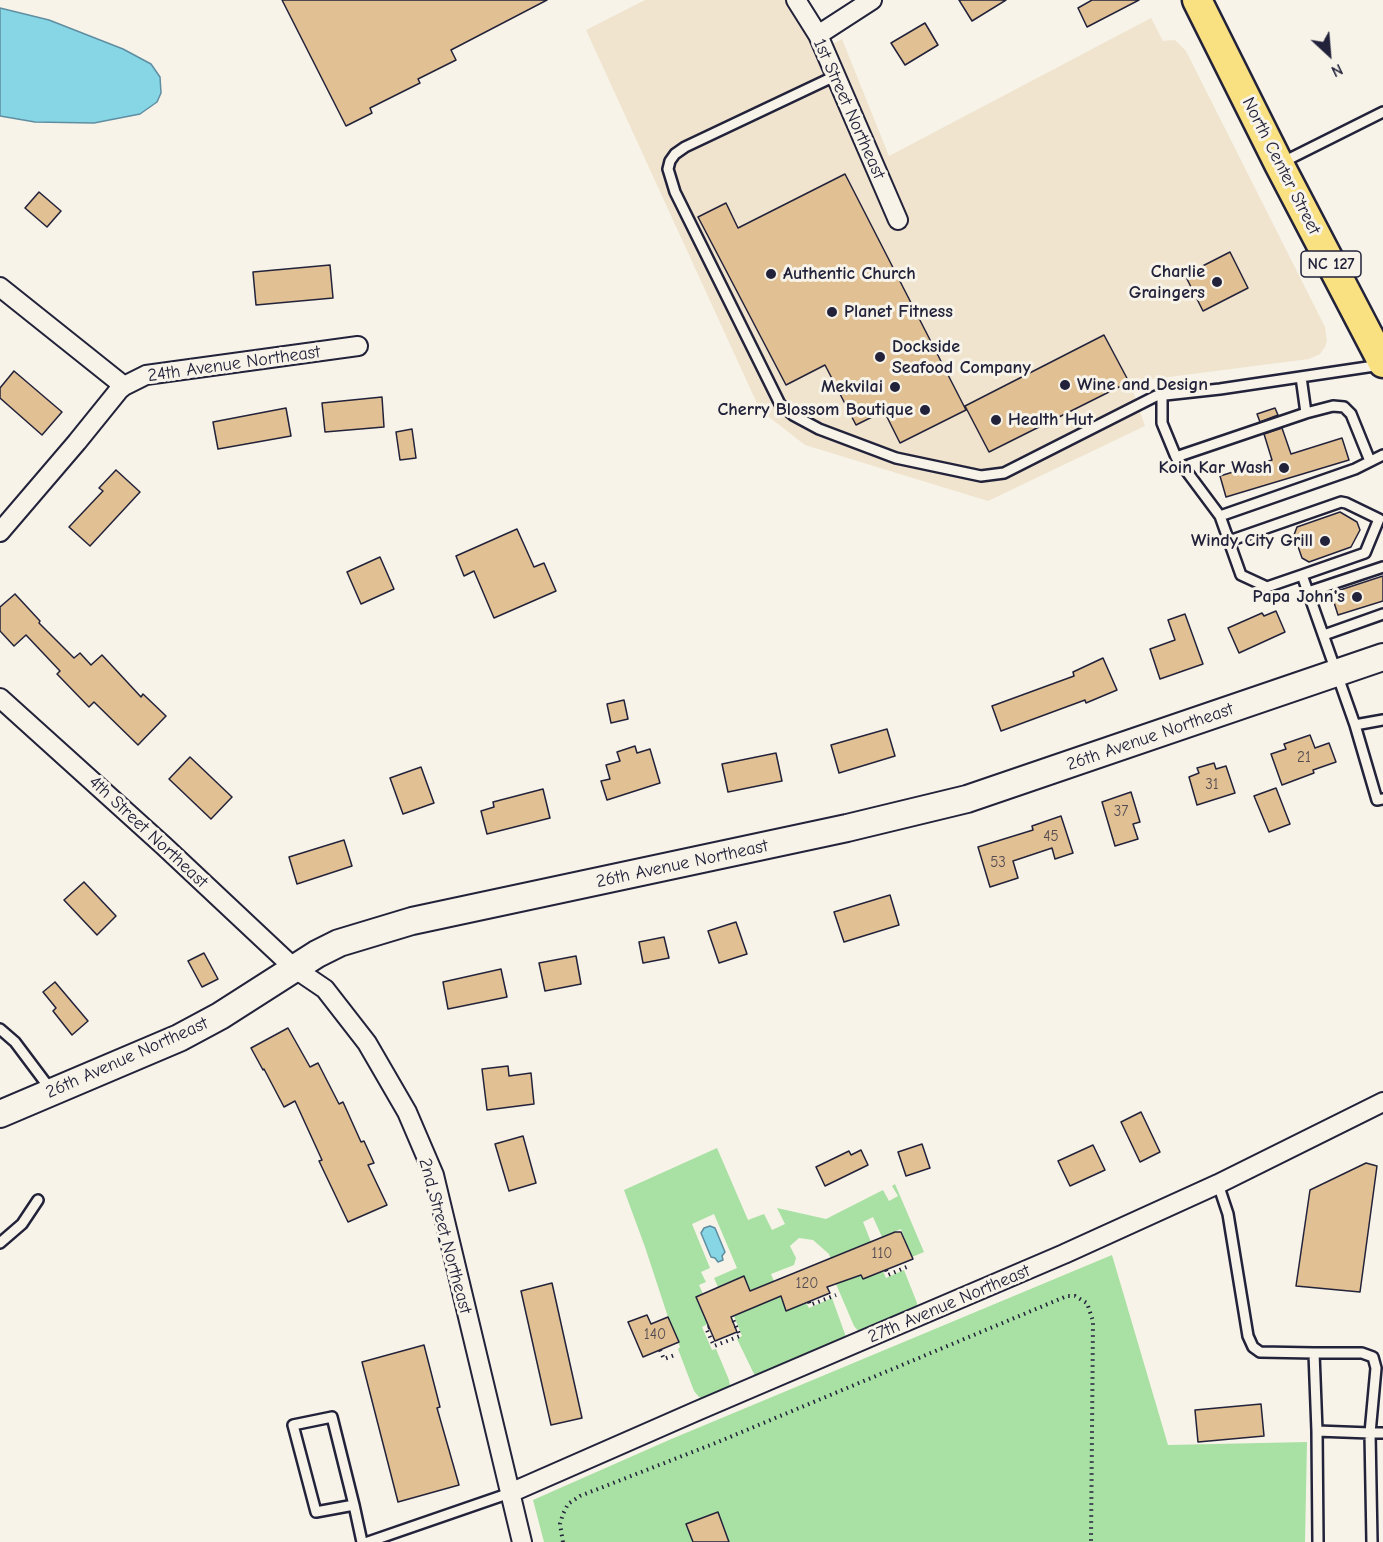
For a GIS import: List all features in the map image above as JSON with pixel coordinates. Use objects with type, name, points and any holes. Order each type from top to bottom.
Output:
[{"type":"main road","name":"North Center Street","points":[[1197,0],[1383,364]]},
{"type":"street","name":"1st Street Northeast","points":[[796,0],[818,35],[898,220]]},
{"type":"street","points":[[818,35],[872,0]]},
{"type":"street","points":[[0,287],[124,386]]},
{"type":"street","name":"24th Avenue Northeast","points":[[0,532],[124,386],[146,375],[358,346]]},
{"type":"street","name":"26th Avenue Northeast","points":[[0,1114],[179,1038],[220,1016],[294,968],[339,943],[412,921],[836,831],[967,799],[1383,657]]},
{"type":"street","name":"4th Street Northeast","points":[[0,698],[164,846],[294,968]]},
{"type":"street","name":"2nd Street Northeast","points":[[294,968],[325,989],[367,1043],[407,1113],[434,1175],[522,1542]]},
{"type":"street","name":"27th Avenue Northeast","points":[[510,1493],[1064,1254],[1218,1184],[1383,1101]]},
{"type":"lane","points":[[835,76],[685,147],[670,161],[668,169],[675,192],[780,404],[792,415],[819,429],[896,458],[981,476],[1004,473],[1162,394],[1220,388],[1383,364]]},
{"type":"lane","points":[[1279,164],[1383,112]]},
{"type":"lane","points":[[1301,376],[1306,413]]},
{"type":"lane","points":[[1162,394],[1162,423],[1176,457],[1220,516],[1241,575],[1267,587],[1365,553],[1381,518],[1341,502],[1229,541]]},
{"type":"lane","points":[[1176,457],[1333,406],[1344,407],[1351,414],[1370,461]]},
{"type":"lane","points":[[1220,516],[1355,469],[1383,455]]},
{"type":"lane","points":[[1308,592],[1383,567]]},
{"type":"lane","points":[[1302,576],[1356,725],[1377,800],[1383,799]]},
{"type":"lane","points":[[1324,635],[1383,614]]},
{"type":"lane","points":[[1356,725],[1383,720]]},
{"type":"lane","points":[[0,1029],[15,1042],[53,1092]]},
{"type":"lane","points":[[1218,1184],[1228,1214],[1248,1336],[1253,1347],[1260,1352],[1362,1353],[1373,1357],[1376,1368],[1370,1433],[1372,1542]]},
{"type":"lane","points":[[0,1243],[22,1224],[39,1200]]},
{"type":"lane","points":[[1314,1353],[1318,1542]]},
{"type":"lane","points":[[354,1505],[316,1512],[293,1425],[332,1417],[354,1505],[362,1542]]},
{"type":"lane","points":[[1317,1431],[1383,1433]]},
{"type":"lane","points":[[368,1542],[510,1493]]},
{"type":"path","points":[[886,1270],[888,1275],[909,1266]]},
{"type":"path","points":[[809,1302],[810,1305],[836,1295]]},
{"type":"path","points":[[563,1542],[560,1524],[563,1514],[568,1504],[587,1493],[718,1442],[1067,1296],[1075,1296],[1087,1303],[1093,1321],[1091,1542]]},
{"type":"path","points":[[709,1327],[706,1328],[714,1346],[740,1335],[732,1317]]},
{"type":"path","points":[[660,1350],[664,1359],[675,1355]]},
{"type":"shaded area","points":[[645,0],[786,0],[819,51],[842,39],[889,156],[1151,18],[1163,41],[1175,40],[1186,51],[1325,327],[1327,341],[1325,347],[1320,354],[1309,359],[1130,382],[1145,426],[988,501],[805,445],[760,410],[586,30]]},
{"type":"green space","points":[[717,1148],[748,1220],[764,1214],[772,1230],[785,1224],[777,1208],[826,1219],[883,1190],[889,1201],[898,1196],[892,1186],[895,1184],[924,1252],[912,1257],[901,1229],[882,1237],[873,1217],[863,1222],[871,1242],[851,1250],[863,1279],[883,1271],[886,1278],[904,1270],[917,1303],[917,1309],[860,1333],[854,1326],[836,1284],[839,1283],[829,1254],[813,1240],[799,1238],[790,1246],[796,1258],[794,1265],[771,1274],[786,1310],[806,1303],[809,1308],[832,1298],[846,1337],[755,1376],[737,1339],[742,1336],[734,1316],[757,1306],[744,1276],[718,1287],[714,1278],[737,1268],[714,1214],[692,1224],[710,1268],[701,1272],[706,1282],[699,1285],[703,1294],[696,1297],[708,1324],[702,1327],[712,1350],[716,1349],[730,1386],[699,1397],[694,1391],[678,1349],[680,1347],[624,1190]]},
{"type":"green space","points":[[1112,1255],[1168,1445],[1307,1442],[1305,1542],[544,1542],[533,1500],[669,1440]]},
{"type":"water","points":[[0,8],[49,20],[123,49],[151,64],[160,77],[161,93],[157,102],[140,114],[94,123],[35,122],[0,116]]},
{"type":"water","points":[[710,1226],[715,1228],[725,1252],[722,1256],[723,1260],[718,1262],[711,1257],[701,1233],[704,1228]]},
{"type":"building","points":[[282,0],[547,0],[451,50],[456,60],[418,79],[420,83],[370,108],[372,113],[346,126]]},
{"type":"building","points":[[959,0],[1006,0],[972,21]]},
{"type":"building","points":[[1092,0],[1139,0],[1087,27],[1078,8]]},
{"type":"building","points":[[925,23],[938,45],[905,65],[891,43]]},
{"type":"building","points":[[845,174],[966,410],[900,443],[884,411],[856,425],[825,365],[786,385],[698,217],[726,203],[738,228]]},
{"type":"building","points":[[39,192],[61,211],[47,227],[25,208]]},
{"type":"building","name":"Charlie Graingers","points":[[1230,252],[1248,288],[1203,311],[1185,275]]},
{"type":"building","points":[[330,265],[333,298],[256,305],[253,272]]},
{"type":"building","points":[[1104,335],[1129,382],[989,452],[965,406]]},
{"type":"building","points":[[14,371],[62,412],[42,435],[0,398],[0,388]]},
{"type":"building","points":[[382,397],[384,427],[325,432],[322,403]]},
{"type":"building","points":[[286,408],[291,436],[218,449],[213,422]]},
{"type":"building","points":[[1275,408],[1278,415],[1260,422],[1257,414]]},
{"type":"building","name":"Koin Kar Wash","points":[[1282,428],[1291,454],[1342,438],[1349,460],[1226,497],[1220,476],[1272,460],[1264,434]]},
{"type":"building","points":[[412,429],[416,458],[400,460],[396,432]]},
{"type":"building","points":[[116,470],[140,492],[90,546],[69,527],[103,491],[99,488]]},
{"type":"building","name":"Windy City Grill","points":[[1340,512],[1357,522],[1360,530],[1351,547],[1309,562],[1302,558],[1294,535],[1297,527]]},
{"type":"building","points":[[517,529],[534,567],[544,563],[556,591],[494,618],[474,571],[464,576],[456,556]]},
{"type":"building","points":[[380,557],[394,589],[361,604],[347,572]]},
{"type":"building","name":"Papa John's","points":[[1383,576],[1383,601],[1338,615],[1331,593]]},
{"type":"building","points":[[15,594],[40,621],[39,623],[74,658],[80,653],[91,665],[102,655],[141,697],[143,694],[166,716],[138,745],[94,702],[89,707],[57,674],[60,671],[26,635],[14,646],[0,631],[0,607]]},
{"type":"building","points":[[1276,611],[1285,632],[1239,653],[1228,628],[1262,613],[1264,616]]},
{"type":"building","points":[[1185,614],[1203,664],[1160,679],[1150,649],[1175,640],[1168,620]]},
{"type":"building","points":[[1103,658],[1117,690],[1086,703],[1085,700],[1001,731],[992,706],[1074,676],[1073,672]]},
{"type":"building","points":[[624,700],[628,719],[611,723],[607,704]]},
{"type":"building","points":[[887,729],[895,756],[839,773],[831,745]]},
{"type":"building","points":[[1310,735],[1315,748],[1329,743],[1336,762],[1282,785],[1271,754],[1286,749],[1284,744]]},
{"type":"building","points":[[635,746],[637,753],[650,749],[660,783],[607,800],[601,781],[610,779],[606,765],[620,761],[617,752]]},
{"type":"building","points":[[776,753],[782,781],[728,792],[722,764]]},
{"type":"building","points":[[190,757],[232,797],[211,819],[169,779]]},
{"type":"building","points":[[1214,763],[1216,769],[1226,766],[1235,793],[1197,805],[1189,777],[1199,773],[1197,768]]},
{"type":"building","points":[[421,767],[434,803],[403,814],[390,778]]},
{"type":"building","points":[[1276,788],[1290,824],[1269,832],[1254,796]]},
{"type":"building","points":[[543,789],[550,818],[487,834],[481,811],[494,807],[493,802]]},
{"type":"building","points":[[1131,792],[1140,822],[1133,824],[1138,839],[1115,846],[1102,802]]},
{"type":"building","points":[[1061,816],[1073,853],[1055,859],[1052,848],[1013,861],[1018,878],[990,887],[978,847],[1033,830],[1032,826]]},
{"type":"building","points":[[344,840],[352,866],[297,884],[289,857]]},
{"type":"building","points":[[84,882],[116,916],[97,935],[64,900]]},
{"type":"building","points":[[890,895],[899,925],[844,942],[834,912]]},
{"type":"building","points":[[736,922],[747,954],[719,963],[708,931]]},
{"type":"building","points":[[664,937],[669,958],[643,963],[639,942]]},
{"type":"building","points":[[204,953],[218,979],[202,987],[188,961]]},
{"type":"building","points":[[576,956],[581,984],[545,991],[539,963]]},
{"type":"building","points":[[501,969],[507,997],[448,1009],[443,982]]},
{"type":"building","points":[[55,982],[88,1021],[72,1035],[53,1011],[56,1008],[43,992]]},
{"type":"building","points":[[288,1028],[310,1067],[318,1063],[339,1104],[343,1102],[361,1142],[364,1141],[374,1163],[368,1165],[387,1205],[348,1222],[319,1161],[322,1160],[295,1101],[284,1107],[251,1048]]},
{"type":"building","points":[[508,1066],[509,1076],[531,1073],[534,1104],[487,1110],[482,1069]]},
{"type":"building","points":[[1141,1112],[1160,1152],[1140,1162],[1121,1122]]},
{"type":"building","points":[[523,1136],[536,1183],[509,1191],[495,1144]]},
{"type":"building","points":[[922,1144],[930,1168],[906,1176],[898,1152]]},
{"type":"building","points":[[1093,1145],[1105,1170],[1070,1186],[1058,1161]]},
{"type":"building","points":[[861,1150],[868,1165],[825,1186],[816,1167],[849,1151],[851,1155]]},
{"type":"building","points":[[1366,1163],[1377,1166],[1360,1292],[1296,1286],[1310,1190]]},
{"type":"building","points":[[895,1232],[901,1232],[913,1259],[863,1279],[861,1275],[827,1287],[830,1293],[786,1311],[781,1296],[731,1317],[737,1332],[715,1341],[696,1297],[744,1276],[750,1291]]},
{"type":"building","points":[[552,1283],[582,1418],[551,1425],[521,1291]]},
{"type":"building","points":[[647,1315],[651,1324],[668,1317],[679,1342],[643,1357],[628,1322]]},
{"type":"building","points":[[424,1345],[440,1407],[437,1408],[459,1485],[398,1502],[362,1362]]},
{"type":"building","points":[[1261,1404],[1264,1436],[1198,1442],[1195,1410]]},
{"type":"building","points":[[718,1512],[729,1542],[693,1542],[686,1524]]},
{"type":"place","name":"Authentic Church","points":[[771,274]]},
{"type":"place","name":"Charlie Graingers","points":[[1217,282]]},
{"type":"place","name":"Planet Fitness","points":[[832,312]]},
{"type":"place","name":"Dockside Seafood Company","points":[[880,357]]},
{"type":"place","name":"Wine and Design","points":[[1065,385]]},
{"type":"place","name":"Mekvilai","points":[[895,387]]},
{"type":"place","name":"Cherry Blossom Boutique","points":[[925,410]]},
{"type":"place","name":"Health Hut","points":[[996,420]]},
{"type":"place","name":"Koin Kar Wash","points":[[1284,468]]},
{"type":"place","name":"Windy City Grill","points":[[1325,541]]},
{"type":"place","name":"Papa John's","points":[[1357,597]]}]
